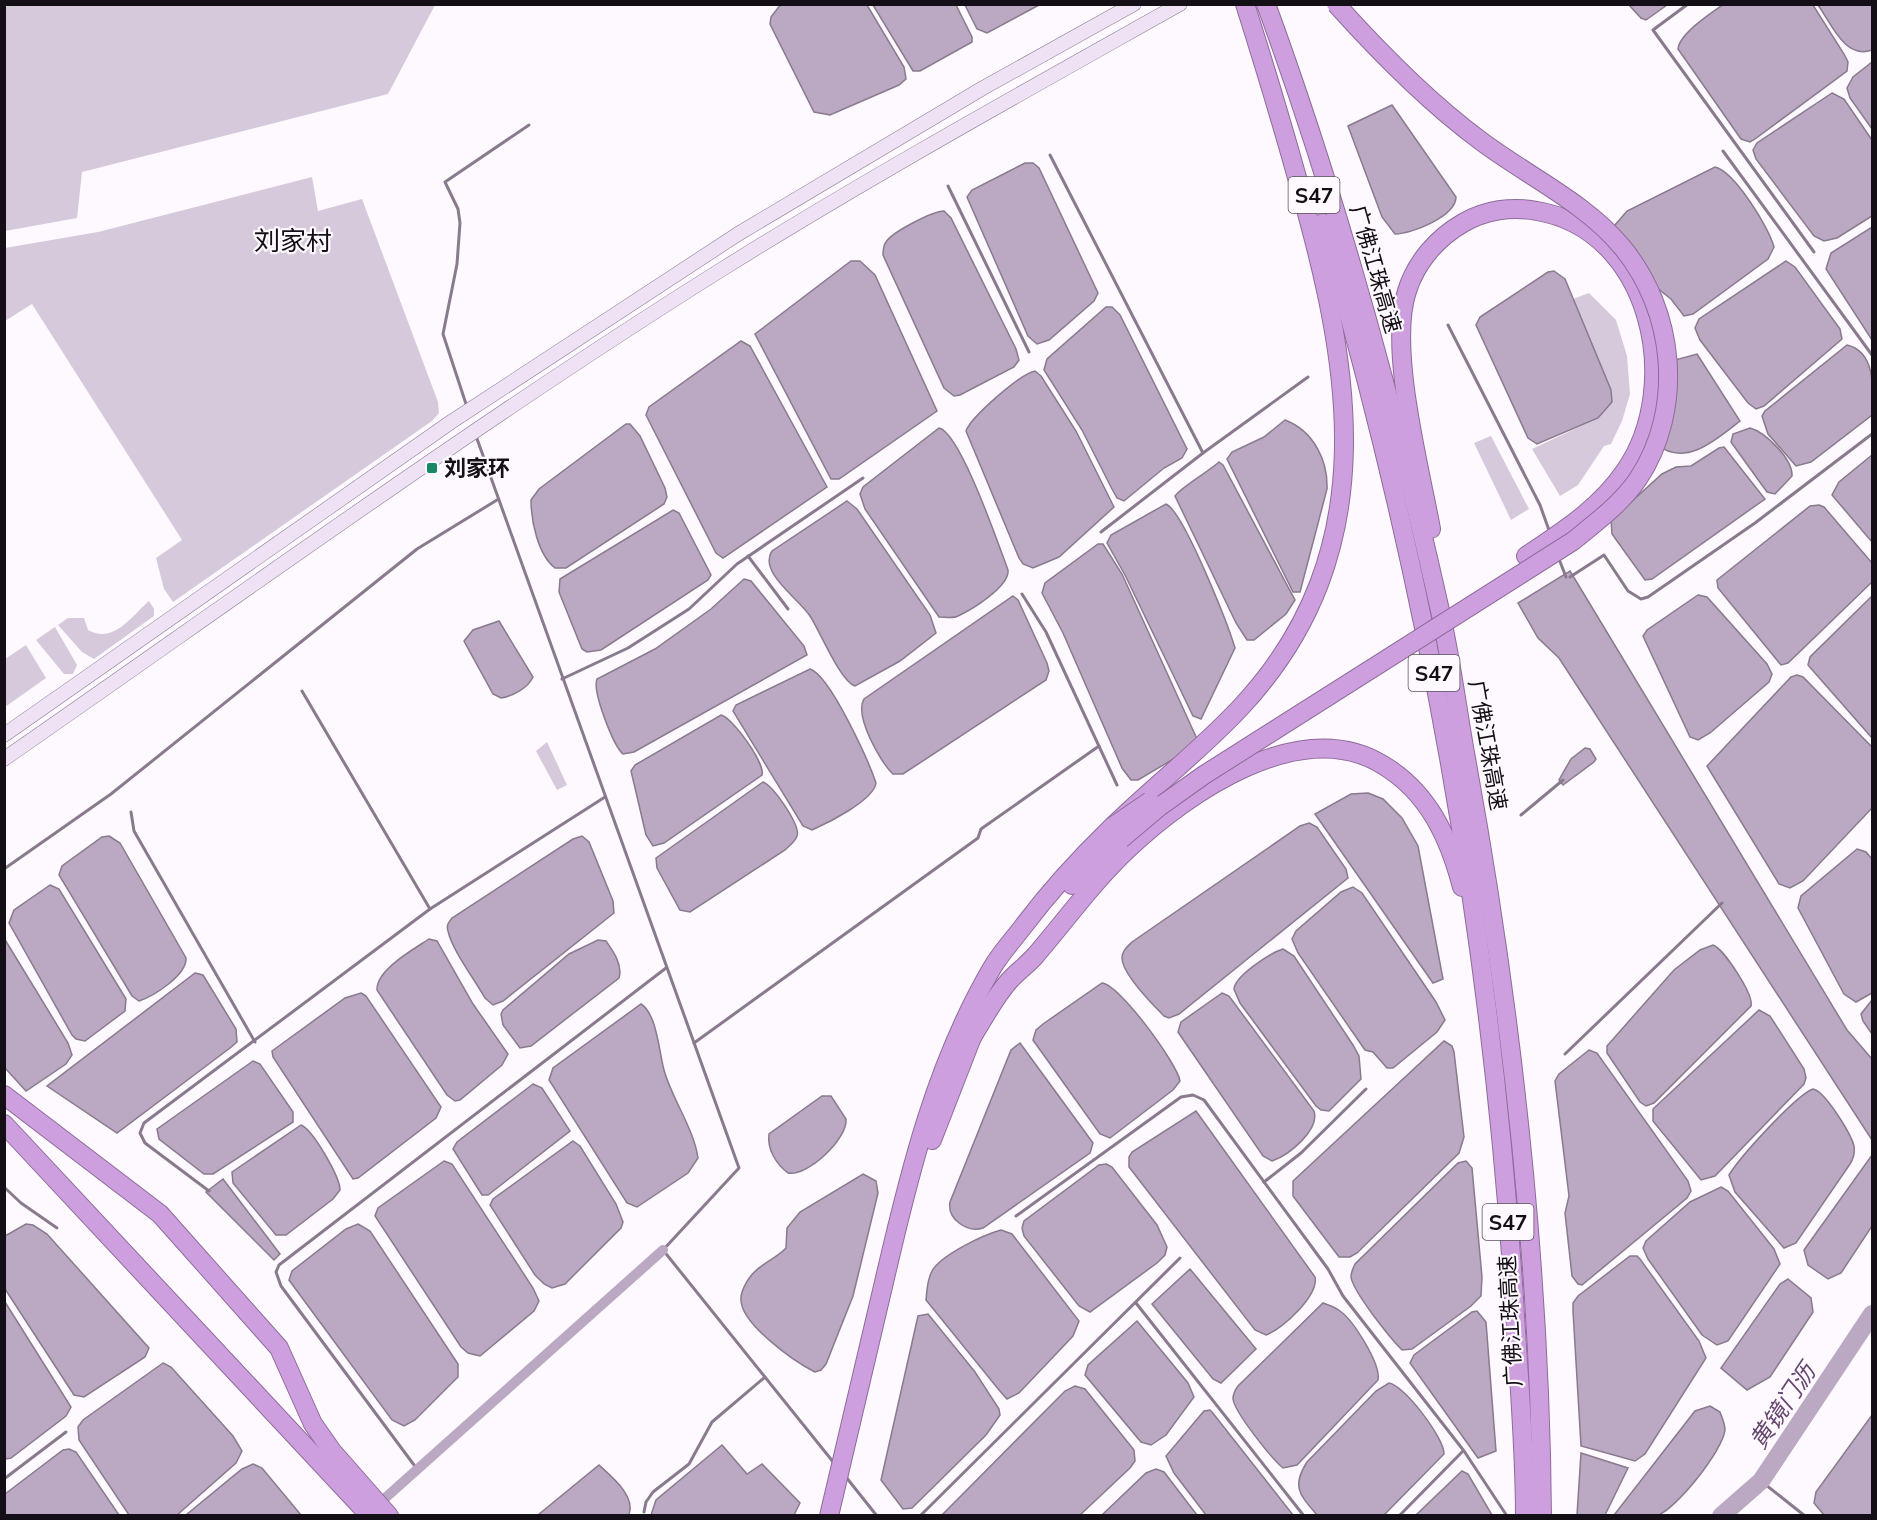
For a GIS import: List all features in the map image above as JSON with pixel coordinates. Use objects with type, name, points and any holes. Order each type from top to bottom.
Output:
[{"type":"highway","name":"广佛江珠高速","points":[[1247,4],[1320,212],[1377,387],[1442,618],[1484,854],[1506,999],[1528,1218],[1533,1485],[1525,1515]]},
{"type":"highway","points":[[829,1515],[852,1441],[936,1124],[969,1042],[1001,978],[1031,933],[1068,889],[1120,838],[1273,669],[1300,622],[1317,585],[1335,534],[1344,477],[1345,401],[1334,324],[1318,249],[1247,4]]},
{"type":"highway","name":"广佛江珠高速","points":[[1266,4],[1334,207],[1377,387],[1460,808],[1496,1073],[1533,1485],[1542,1515]]},
{"type":"highway","points":[[839,1515],[852,1441],[904,1199],[927,1112],[959,1029],[994,964],[1049,892],[1159,807],[1204,775],[1573,542],[1608,513],[1638,479],[1653,449],[1663,418],[1669,379],[1667,343],[1659,313],[1644,279],[1621,246],[1571,202],[1481,142],[1436,105],[1336,4]]},
{"type":"highway","points":[[1120,838],[1216,755],[1535,551],[1598,503],[1626,471],[1644,434],[1654,394],[1654,345],[1649,321],[1635,289],[1612,254],[1595,237],[1574,223],[1553,214],[1527,209],[1499,209],[1472,218],[1449,231],[1432,247],[1417,268],[1406,292],[1402,318],[1405,382],[1435,547],[1442,618]]},
{"type":"highway","points":[[1120,838],[1189,802],[1250,765],[1297,750],[1346,750],[1373,758],[1413,787],[1430,809],[1446,838],[1459,876],[1482,961]]},
{"type":"highway","points":[[4,1095],[160,1214],[279,1348],[313,1424],[370,1515]]},
{"type":"highway","points":[[4,1124],[349,1483],[389,1515]]},
{"type":"main road","points":[[4,735],[451,422],[738,234],[983,88],[1134,4]]},
{"type":"main road","points":[[4,759],[462,439],[722,270],[846,193],[1180,4]]},
{"type":"shaded area","points":[[5,4],[435,5],[388,94],[82,172],[77,218],[5,231]]},
{"type":"shaded area","points":[[781,4],[867,5],[904,67],[906,79],[899,85],[830,115],[814,112],[770,24],[771,17]]},
{"type":"shaded area","points":[[1724,4],[1813,5],[1848,62],[1847,71],[1750,142],[1741,139],[1678,49],[1690,31]]},
{"type":"shaded area","points":[[873,5],[956,5],[972,37],[972,42],[920,71],[913,71]]},
{"type":"shaded area","points":[[965,5],[1039,5],[987,33],[977,29]]},
{"type":"shaded area","points":[[1629,5],[1667,5],[1646,20],[1641,18]]},
{"type":"shaded area","points":[[1818,5],[1872,5],[1872,50],[1862,52],[1846,45]]},
{"type":"shaded area","points":[[1872,62],[1872,129],[1850,98],[1847,88],[1853,77]]},
{"type":"shaded area","points":[[1832,93],[1844,99],[1872,140],[1872,216],[1837,238],[1824,241],[1814,236],[1756,159],[1753,150],[1757,143]]},
{"type":"shaded area","points":[[1392,105],[1456,197],[1449,211],[1432,223],[1412,231],[1395,234],[1382,217],[1348,126]]},
{"type":"shaded area","points":[[1025,163],[1033,163],[1039,168],[1098,293],[1094,301],[1049,340],[1037,344],[1028,336],[967,197],[972,190]]},
{"type":"shaded area","points":[[1715,167],[1732,179],[1750,202],[1774,247],[1768,259],[1693,314],[1684,316],[1671,299],[1652,284],[1617,235],[1615,225],[1627,211]]},
{"type":"shaded area","points":[[312,177],[318,211],[362,199],[438,402],[439,413],[432,421],[173,602],[164,589],[156,558],[182,540],[32,304],[5,321],[5,248],[98,232]]},
{"type":"shaded area","points":[[944,211],[951,218],[1016,349],[1019,360],[1014,367],[954,396],[944,388],[883,255],[885,244],[896,233],[922,218]]},
{"type":"shaded area","points":[[1872,227],[1872,340],[1826,269],[1831,253]]},
{"type":"shaded area","points":[[851,261],[860,261],[875,275],[937,411],[839,479],[831,479],[755,334]]},
{"type":"shaded area","points":[[1786,261],[1795,267],[1840,329],[1842,339],[1764,406],[1756,409],[1748,403],[1700,340],[1695,328],[1699,319]]},
{"type":"shaded area","points":[[1554,271],[1565,279],[1611,390],[1612,402],[1598,418],[1537,444],[1528,438],[1476,325],[1480,317],[1548,272]]},
{"type":"shaded area","points":[[1589,293],[1616,320],[1627,356],[1630,394],[1622,421],[1611,444],[1604,446],[1578,485],[1560,496],[1532,449],[1598,418],[1611,390],[1573,299]]},
{"type":"shaded area","points":[[1106,307],[1112,307],[1120,315],[1187,449],[1182,458],[1164,468],[1124,501],[1117,498],[1082,430],[1044,370],[1047,359]]},
{"type":"shaded area","points":[[741,341],[750,346],[827,487],[723,558],[716,553],[646,415],[649,407]]},
{"type":"shaded area","points":[[1847,345],[1857,349],[1868,364],[1873,395],[1872,415],[1811,462],[1796,466],[1768,434],[1762,416],[1765,411]]},
{"type":"shaded area","points":[[1697,354],[1740,421],[1700,449],[1678,453],[1667,451],[1656,444],[1664,363]]},
{"type":"shaded area","points":[[1035,371],[1041,376],[1076,431],[1114,507],[1059,557],[1033,568],[1023,564],[1019,558],[966,431],[977,416],[997,397]]},
{"type":"shaded area","points":[[1285,420],[1304,431],[1311,439],[1322,458],[1327,478],[1327,489],[1300,592],[1293,592],[1227,459],[1232,452],[1264,437]]},
{"type":"shaded area","points":[[626,424],[630,424],[640,436],[665,488],[667,497],[664,504],[566,568],[555,568],[540,546],[532,518],[531,500],[539,489]]},
{"type":"shaded area","points":[[939,428],[948,434],[968,468],[1008,570],[1007,576],[997,590],[965,613],[951,618],[939,617],[865,509],[860,494],[863,487]]},
{"type":"shaded area","points":[[1750,428],[1777,447],[1791,469],[1792,476],[1775,494],[1767,492],[1731,442],[1733,434]]},
{"type":"shaded area","points":[[1491,436],[1529,509],[1511,520],[1474,443]]},
{"type":"shaded area","points":[[1724,447],[1765,499],[1652,579],[1645,580],[1612,534],[1611,520],[1662,474],[1676,467],[1691,466]]},
{"type":"shaded area","points":[[1872,455],[1872,542],[1832,495],[1839,482]]},
{"type":"shaded area","points":[[1219,462],[1223,465],[1295,600],[1286,614],[1254,640],[1247,640],[1236,623],[1175,496]]},
{"type":"shaded area","points":[[847,501],[857,509],[930,615],[936,633],[900,661],[855,686],[837,666],[805,609],[775,576],[770,568],[769,559],[772,551]]},
{"type":"shaded area","points":[[1166,504],[1174,512],[1194,547],[1235,648],[1201,719],[1193,716],[1125,575],[1107,543],[1111,535]]},
{"type":"shaded area","points":[[1810,506],[1824,507],[1872,563],[1872,582],[1788,663],[1781,665],[1718,588],[1717,580]]},
{"type":"shaded area","points":[[673,510],[679,513],[711,575],[708,580],[601,650],[587,652],[582,649],[559,592],[560,579]]},
{"type":"shaded area","points":[[1098,544],[1103,544],[1122,574],[1197,739],[1192,748],[1138,780],[1131,780],[1122,768],[1063,633],[1042,593],[1045,583]]},
{"type":"shaded area","points":[[1570,571],[1847,1030],[1872,1059],[1872,1140],[1559,658],[1538,638],[1518,603]]},
{"type":"shaded area","points":[[744,579],[751,581],[804,646],[807,655],[634,752],[623,754],[604,718],[596,685],[597,679],[655,649],[711,609]]},
{"type":"shaded area","points":[[1698,595],[1707,597],[1767,664],[1772,674],[1769,682],[1710,733],[1698,740],[1690,737],[1643,636],[1647,630]]},
{"type":"shaded area","points":[[1013,596],[1018,600],[1047,663],[1049,671],[1046,680],[903,774],[893,774],[875,749],[865,727],[862,716],[864,699]]},
{"type":"shaded area","points":[[1872,596],[1872,738],[1808,665],[1810,657]]},
{"type":"shaded area","points":[[149,601],[154,609],[154,616],[94,659],[82,652],[58,625],[68,618],[84,618],[88,630],[105,634],[121,627]]},
{"type":"shaded area","points":[[499,621],[533,677],[520,691],[501,698],[493,694],[464,641],[473,630]]},
{"type":"shaded area","points":[[55,627],[77,665],[73,674],[64,674],[36,640]]},
{"type":"shaded area","points":[[26,645],[46,678],[5,707],[5,659]]},
{"type":"shaded area","points":[[810,669],[828,686],[838,702],[866,757],[876,783],[873,790],[859,803],[839,817],[812,830],[803,826],[733,711],[736,705]]},
{"type":"shaded area","points":[[1797,675],[1803,677],[1872,747],[1872,808],[1803,881],[1790,888],[1779,884],[1707,766],[1791,677]]},
{"type":"shaded area","points":[[721,715],[733,724],[754,752],[762,769],[762,775],[664,843],[653,846],[646,835],[631,771],[635,765]]},
{"type":"shaded area","points":[[547,742],[567,785],[557,790],[536,751]]},
{"type":"shaded area","points":[[1585,748],[1590,749],[1596,759],[1563,785],[1559,780],[1571,759]]},
{"type":"shaded area","points":[[763,782],[773,790],[791,815],[797,831],[795,840],[785,850],[690,912],[680,910],[657,868],[656,858]]},
{"type":"shaded area","points":[[1368,793],[1383,799],[1402,818],[1418,846],[1443,979],[1433,983],[1315,814],[1351,794]]},
{"type":"shaded area","points":[[1309,823],[1317,827],[1346,869],[1348,878],[1179,1014],[1169,1018],[1164,1016],[1127,972],[1122,958],[1125,949],[1300,826]]},
{"type":"shaded area","points":[[109,836],[120,843],[186,958],[185,965],[176,978],[153,995],[139,1001],[132,996],[59,875],[62,866],[102,837]]},
{"type":"shaded area","points":[[582,836],[589,842],[613,901],[614,913],[503,1001],[493,1005],[485,998],[454,947],[447,929],[449,922],[573,839]]},
{"type":"shaded area","points":[[1857,849],[1866,852],[1872,859],[1872,993],[1856,1002],[1844,994],[1798,908],[1801,896]]},
{"type":"shaded area","points":[[50,885],[59,889],[126,999],[125,1011],[85,1041],[76,1039],[72,1035],[9,923],[14,910]]},
{"type":"shaded area","points":[[1353,887],[1362,893],[1436,1002],[1445,1020],[1437,1032],[1393,1068],[1387,1068],[1373,1052],[1365,1050],[1298,953],[1292,939],[1296,931],[1341,892]]},
{"type":"shaded area","points":[[4,938],[68,1043],[72,1055],[66,1064],[26,1091],[5,1068]]},
{"type":"shaded area","points":[[429,939],[437,941],[473,1004],[508,1054],[502,1065],[460,1100],[455,1101],[447,1095],[377,990],[378,982],[389,968]]},
{"type":"shaded area","points":[[598,940],[606,941],[614,954],[620,968],[619,978],[531,1046],[520,1048],[503,1025],[501,1014],[503,1010],[569,954]]},
{"type":"shaded area","points":[[1713,945],[1724,955],[1737,973],[1748,992],[1751,1006],[1654,1103],[1646,1106],[1640,1102],[1607,1053],[1607,1046],[1674,970],[1700,950]]},
{"type":"shaded area","points":[[1283,949],[1294,956],[1359,1056],[1361,1079],[1329,1111],[1321,1110],[1316,1106],[1240,1003],[1234,989],[1240,978],[1247,972],[1262,960]]},
{"type":"shaded area","points":[[195,973],[203,975],[236,1029],[237,1042],[230,1048],[117,1133],[47,1086]]},
{"type":"shaded area","points":[[1102,983],[1121,996],[1146,1026],[1169,1058],[1180,1081],[1173,1090],[1110,1138],[1100,1134],[1033,1040],[1036,1030],[1043,1024]]},
{"type":"shaded area","points":[[361,993],[366,996],[441,1107],[436,1118],[358,1178],[353,1179],[273,1057],[272,1051],[345,998]]},
{"type":"shaded area","points":[[1222,993],[1229,996],[1314,1111],[1315,1118],[1308,1134],[1294,1148],[1272,1161],[1263,1156],[1178,1032],[1181,1022]]},
{"type":"shaded area","points":[[1872,1000],[1872,1034],[1861,1014]]},
{"type":"shaded area","points":[[641,1004],[651,1016],[664,1070],[692,1136],[698,1158],[688,1173],[637,1207],[627,1203],[549,1080],[553,1068]]},
{"type":"shaded area","points":[[1759,1010],[1770,1016],[1804,1069],[1806,1078],[1804,1084],[1715,1176],[1701,1180],[1653,1121],[1653,1109]]},
{"type":"shaded area","points":[[1444,1041],[1452,1046],[1454,1052],[1464,1137],[1459,1153],[1357,1253],[1350,1257],[1339,1257],[1293,1196],[1293,1181]]},
{"type":"shaded area","points":[[1020,1043],[1093,1143],[1090,1153],[983,1228],[971,1228],[955,1219],[950,1202],[1011,1050]]},
{"type":"shaded area","points":[[1589,1050],[1597,1053],[1688,1181],[1691,1191],[1687,1198],[1582,1285],[1578,1284],[1572,1276],[1565,1213],[1569,1196],[1555,1081],[1559,1074]]},
{"type":"shaded area","points":[[253,1061],[260,1064],[293,1112],[293,1122],[213,1174],[204,1174],[159,1139],[157,1129]]},
{"type":"shaded area","points":[[533,1084],[542,1088],[570,1131],[488,1195],[482,1195],[453,1149],[457,1142]]},
{"type":"shaded area","points":[[1813,1089],[1824,1097],[1843,1123],[1852,1140],[1854,1155],[1796,1243],[1784,1248],[1735,1192],[1729,1175],[1768,1128],[1794,1103]]},
{"type":"shaded area","points":[[822,1096],[831,1096],[846,1119],[845,1127],[834,1146],[825,1155],[805,1169],[796,1173],[788,1173],[773,1156],[769,1145],[769,1134]]},
{"type":"shaded area","points":[[1196,1111],[1315,1277],[1315,1284],[1306,1302],[1290,1319],[1266,1335],[1255,1330],[1129,1167],[1129,1157],[1132,1152]]},
{"type":"shaded area","points":[[301,1125],[312,1135],[325,1154],[336,1175],[340,1190],[333,1199],[286,1235],[276,1235],[233,1183],[232,1172]]},
{"type":"shaded area","points":[[573,1141],[580,1146],[616,1204],[623,1222],[621,1228],[565,1284],[552,1288],[535,1275],[490,1205],[493,1199]]},
{"type":"shaded area","points":[[1872,1155],[1872,1226],[1841,1273],[1828,1279],[1808,1265],[1804,1250]]},
{"type":"shaded area","points":[[444,1161],[452,1164],[533,1288],[539,1301],[534,1311],[480,1356],[468,1353],[461,1347],[375,1216],[378,1208]]},
{"type":"shaded area","points":[[1466,1161],[1472,1168],[1482,1277],[1481,1296],[1471,1306],[1412,1349],[1402,1350],[1358,1293],[1351,1277],[1352,1270],[1355,1264],[1458,1163]]},
{"type":"shaded area","points":[[1106,1164],[1112,1167],[1157,1225],[1167,1247],[1165,1255],[1157,1263],[1090,1312],[1079,1306],[1024,1236],[1022,1228],[1024,1221],[1099,1165]]},
{"type":"shaded area","points":[[863,1174],[876,1181],[878,1193],[853,1296],[826,1364],[821,1370],[815,1372],[782,1351],[758,1330],[743,1308],[742,1293],[754,1272],[786,1248],[787,1228],[800,1212]]},
{"type":"shaded area","points":[[223,1179],[280,1254],[274,1260],[206,1192]]},
{"type":"shaded area","points":[[1721,1187],[1728,1191],[1774,1249],[1780,1264],[1728,1341],[1717,1345],[1702,1335],[1648,1259],[1643,1248],[1646,1241],[1690,1202]]},
{"type":"shaded area","points":[[26,1224],[33,1225],[47,1234],[149,1348],[145,1357],[84,1397],[74,1395],[5,1289],[5,1236]]},
{"type":"shaded area","points":[[358,1224],[370,1231],[458,1364],[458,1377],[415,1420],[404,1426],[392,1420],[289,1280],[292,1271],[346,1229]]},
{"type":"shaded area","points":[[1001,1230],[1012,1234],[1079,1321],[1073,1336],[1019,1393],[1007,1399],[926,1300],[929,1278],[937,1265],[963,1246]]},
{"type":"shaded area","points":[[1630,1256],[1637,1256],[1640,1259],[1699,1341],[1706,1358],[1645,1454],[1635,1461],[1581,1446],[1573,1311],[1573,1303],[1578,1296]]},
{"type":"shaded area","points":[[1190,1269],[1256,1349],[1221,1383],[1213,1379],[1152,1304]]},
{"type":"shaded area","points":[[1788,1279],[1811,1298],[1813,1312],[1770,1377],[1747,1390],[1721,1368],[1780,1284]]},
{"type":"shaded area","points":[[5,1302],[71,1407],[66,1416],[11,1458],[5,1459]]},
{"type":"shaded area","points":[[1323,1303],[1340,1311],[1359,1333],[1371,1354],[1378,1373],[1378,1380],[1297,1465],[1283,1468],[1247,1425],[1235,1406],[1233,1395],[1238,1386]]},
{"type":"shaded area","points":[[1477,1311],[1486,1322],[1496,1451],[1478,1458],[1410,1363],[1414,1355],[1472,1312]]},
{"type":"shaded area","points":[[928,1314],[975,1372],[999,1409],[1000,1415],[986,1435],[912,1508],[903,1509],[881,1480],[918,1316]]},
{"type":"shaded area","points":[[1137,1321],[1188,1383],[1194,1397],[1166,1435],[1151,1445],[1141,1442],[1085,1375],[1088,1365]]},
{"type":"shaded area","points":[[163,1363],[171,1367],[233,1436],[242,1451],[236,1463],[177,1515],[129,1515],[79,1440],[78,1427],[83,1420]]},
{"type":"shaded area","points":[[1389,1383],[1396,1386],[1413,1402],[1431,1425],[1443,1447],[1444,1454],[1384,1515],[1317,1515],[1302,1496],[1299,1478],[1302,1471],[1307,1462],[1376,1391]]},
{"type":"shaded area","points":[[1075,1386],[1085,1389],[1134,1450],[1135,1461],[1130,1468],[1080,1515],[942,1515],[1065,1391]]},
{"type":"shaded area","points":[[1710,1406],[1720,1412],[1725,1430],[1708,1464],[1686,1491],[1675,1503],[1656,1516],[1614,1515],[1695,1411]]},
{"type":"shaded area","points":[[1210,1410],[1293,1515],[1206,1515],[1174,1473],[1166,1456],[1204,1411]]},
{"type":"shaded area","points":[[1872,1415],[1872,1515],[1824,1515],[1814,1503],[1816,1492]]},
{"type":"shaded area","points":[[722,1445],[747,1474],[762,1464],[800,1503],[794,1515],[651,1515],[656,1500]]},
{"type":"shaded area","points":[[69,1449],[76,1452],[119,1515],[5,1515],[5,1494],[63,1450]]},
{"type":"shaded area","points":[[1581,1453],[1628,1468],[1605,1515],[1577,1515]]},
{"type":"shaded area","points":[[253,1464],[262,1468],[301,1515],[186,1515],[242,1469]]},
{"type":"shaded area","points":[[599,1465],[622,1487],[629,1501],[629,1515],[538,1515]]},
{"type":"shaded area","points":[[1156,1469],[1164,1472],[1197,1515],[1102,1515],[1146,1473]]},
{"type":"shaded area","points":[[1462,1471],[1468,1474],[1492,1515],[1416,1515]]},
{"type":"waterway","points":[[1688,4],[1653,30],[1814,252]]},
{"type":"waterway","points":[[467,407],[443,334],[457,264],[460,223],[458,209],[445,182],[529,125]]},
{"type":"waterway","points":[[1723,151],[1872,355]]},
{"type":"waterway","points":[[1050,155],[1203,453]]},
{"type":"waterway","points":[[948,186],[1029,352]]},
{"type":"waterway","points":[[1448,325],[1540,505],[1550,533]]},
{"type":"waterway","points":[[1101,532],[1203,453],[1308,377]]},
{"type":"waterway","points":[[1570,577],[1604,555],[1628,591],[1641,599],[1648,597],[1755,523],[1872,434]]},
{"type":"waterway","points":[[476,436],[739,1168],[663,1250],[834,1463]]},
{"type":"waterway","points":[[562,679],[628,648],[689,609],[737,564],[863,478]]},
{"type":"waterway","points":[[4,869],[111,794],[417,549],[497,500]]},
{"type":"waterway","points":[[748,556],[788,609]]},
{"type":"waterway","points":[[1559,559],[1566,577]]},
{"type":"waterway","points":[[1022,594],[1046,632],[1117,785]]},
{"type":"waterway","points":[[302,691],[430,909]]},
{"type":"waterway","points":[[694,1043],[978,838],[981,829],[1099,746]]},
{"type":"waterway","points":[[1521,815],[1563,780]]},
{"type":"waterway","points":[[209,1191],[145,1143],[140,1133],[144,1123],[430,909],[605,797]]},
{"type":"waterway","points":[[131,812],[134,831],[255,1042]]},
{"type":"waterway","points":[[1565,1054],[1722,903]]},
{"type":"waterway","points":[[417,1469],[281,1286],[276,1272],[279,1265],[666,968]]},
{"type":"waterway","points":[[1264,1182],[1301,1153],[1366,1089]]},
{"type":"waterway","points":[[1016,1216],[1181,1097],[1193,1095],[1204,1100],[1328,1269],[1343,1296],[1464,1451],[1507,1516]]},
{"type":"waterway","points":[[4,1187],[21,1203],[57,1228]]},
{"type":"waterway","points":[[374,1508],[663,1250]]},
{"type":"waterway","points":[[920,1516],[1180,1258]]},
{"type":"waterway","points":[[1136,1303],[1304,1516]]},
{"type":"waterway","name":"黄镜门沥","points":[[1721,1516],[1761,1481],[1872,1314]]},
{"type":"waterway","points":[[644,1512],[646,1502],[653,1492],[689,1464],[712,1422],[765,1377]]},
{"type":"waterway","points":[[4,1479],[66,1432]]},
{"type":"waterway","points":[[1399,1516],[1463,1451]]},
{"type":"waterway","points":[[846,1477],[877,1516]]},
{"type":"waterway","points":[[1761,1481],[1805,1516]]},
{"type":"place","name":"刘家环","points":[[432,468]]},
{"type":"district","name":"刘家村","points":[[293,240]]}]
